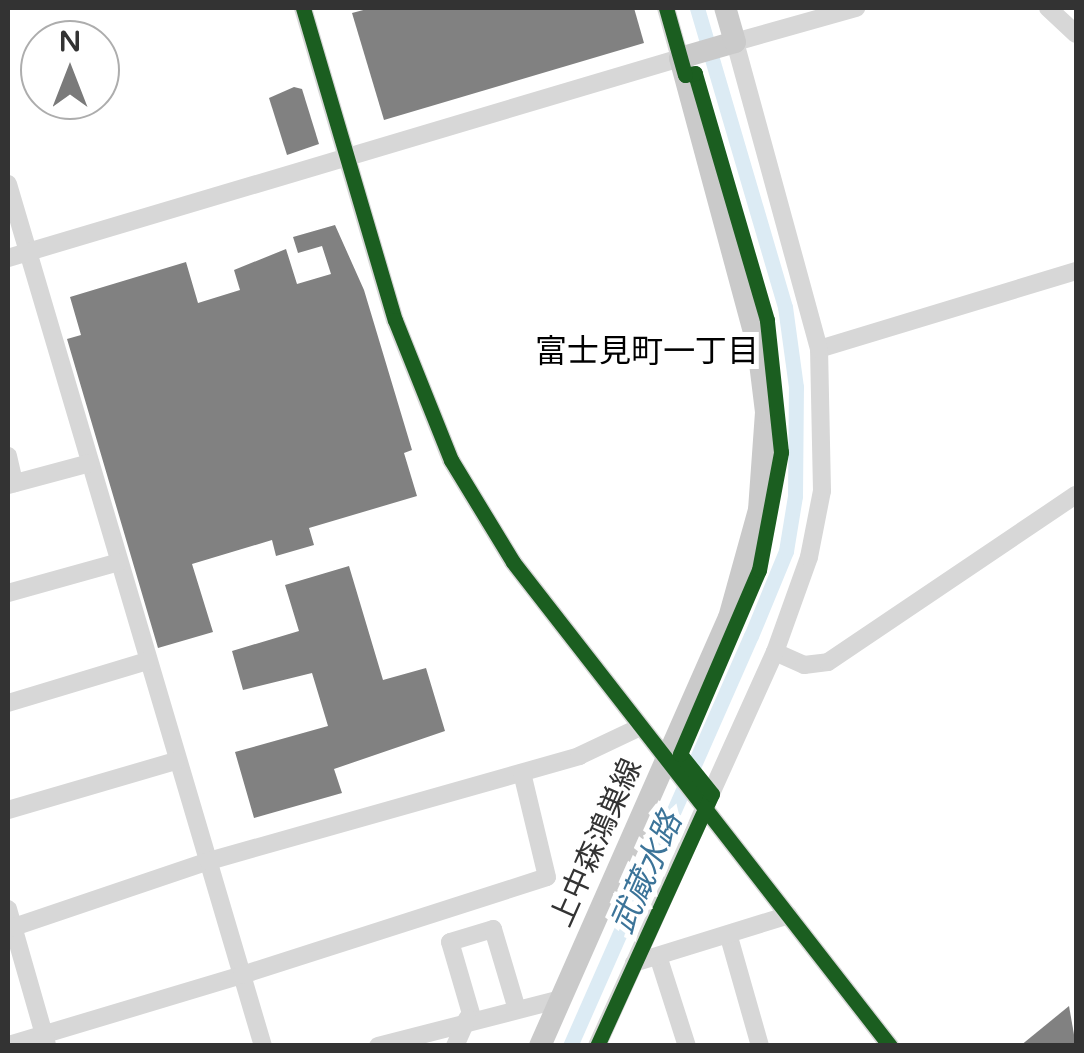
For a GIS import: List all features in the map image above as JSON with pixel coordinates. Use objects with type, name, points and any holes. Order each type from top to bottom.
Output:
[{"type":"main road","points":[[686,56],[729,44],[725,8]]},
{"type":"main road","name":"上中森鴻巣線","points":[[540,1046],[671,767],[739,590],[766,439],[754,324],[686,56]]},
{"type":"street","points":[[303,8],[395,320],[451,460],[513,562],[890,1046]]},
{"type":"street","points":[[8,258],[686,56],[666,8]]},
{"type":"street","points":[[597,1046],[700,804],[775,652],[809,558],[822,491],[819,349],[729,44],[856,8]]},
{"type":"street","points":[[1048,8],[1076,34]]},
{"type":"street","points":[[8,184],[176,761],[264,1046]]},
{"type":"street","points":[[819,349],[1076,271]]},
{"type":"street","points":[[8,456],[11,484],[90,463]]},
{"type":"street","points":[[775,652],[804,665],[828,662],[1076,495]]},
{"type":"street","points":[[8,593],[119,562]]},
{"type":"street","points":[[8,703],[147,661]]},
{"type":"street","points":[[45,1040],[9,922],[522,773],[640,727]]},
{"type":"street","points":[[8,810],[176,761]]},
{"type":"street","points":[[8,1045],[45,1040],[544,879],[550,870],[522,773]]},
{"type":"street","points":[[634,962],[659,959],[789,915]]},
{"type":"street","points":[[454,1046],[470,1018],[450,942],[493,929],[516,1006]]},
{"type":"street","points":[[729,937],[760,1046]]},
{"type":"street","points":[[659,959],[687,1046]]},
{"type":"street","points":[[378,1046],[516,1006],[561,999]]},
{"type":"building","points":[[371,8],[634,8],[644,43],[384,120],[352,13]]},
{"type":"building","points":[[294,87],[302,89],[319,144],[287,155],[269,98]]},
{"type":"building","points":[[335,225],[364,290],[412,450],[404,453],[417,496],[309,528],[314,545],[276,556],[272,540],[192,564],[213,632],[158,648],[67,339],[81,335],[70,297],[186,262],[198,303],[240,290],[234,270],[286,249],[297,284],[331,274],[322,246],[298,253],[293,237]]},
{"type":"building","points":[[349,566],[383,680],[426,668],[445,731],[334,769],[342,793],[254,818],[235,752],[328,726],[312,673],[243,690],[232,651],[299,631],[285,585]]},
{"type":"building","points":[[1069,1006],[1076,1046],[1020,1046]]},
{"type":"waterway","name":"武蔵水路","points":[[570,1046],[786,551],[795,496],[796,387],[785,307],[697,8]]},
{"type":"cycle path","points":[[303,8],[395,320],[451,460],[513,562],[890,1046]]},
{"type":"cycle path","points":[[597,1046],[712,794],[680,754],[759,570],[781,452],[767,320],[695,73],[685,75],[666,8]]},
{"type":"district","name":"富士見町一丁目","points":[[647,352]]}]
